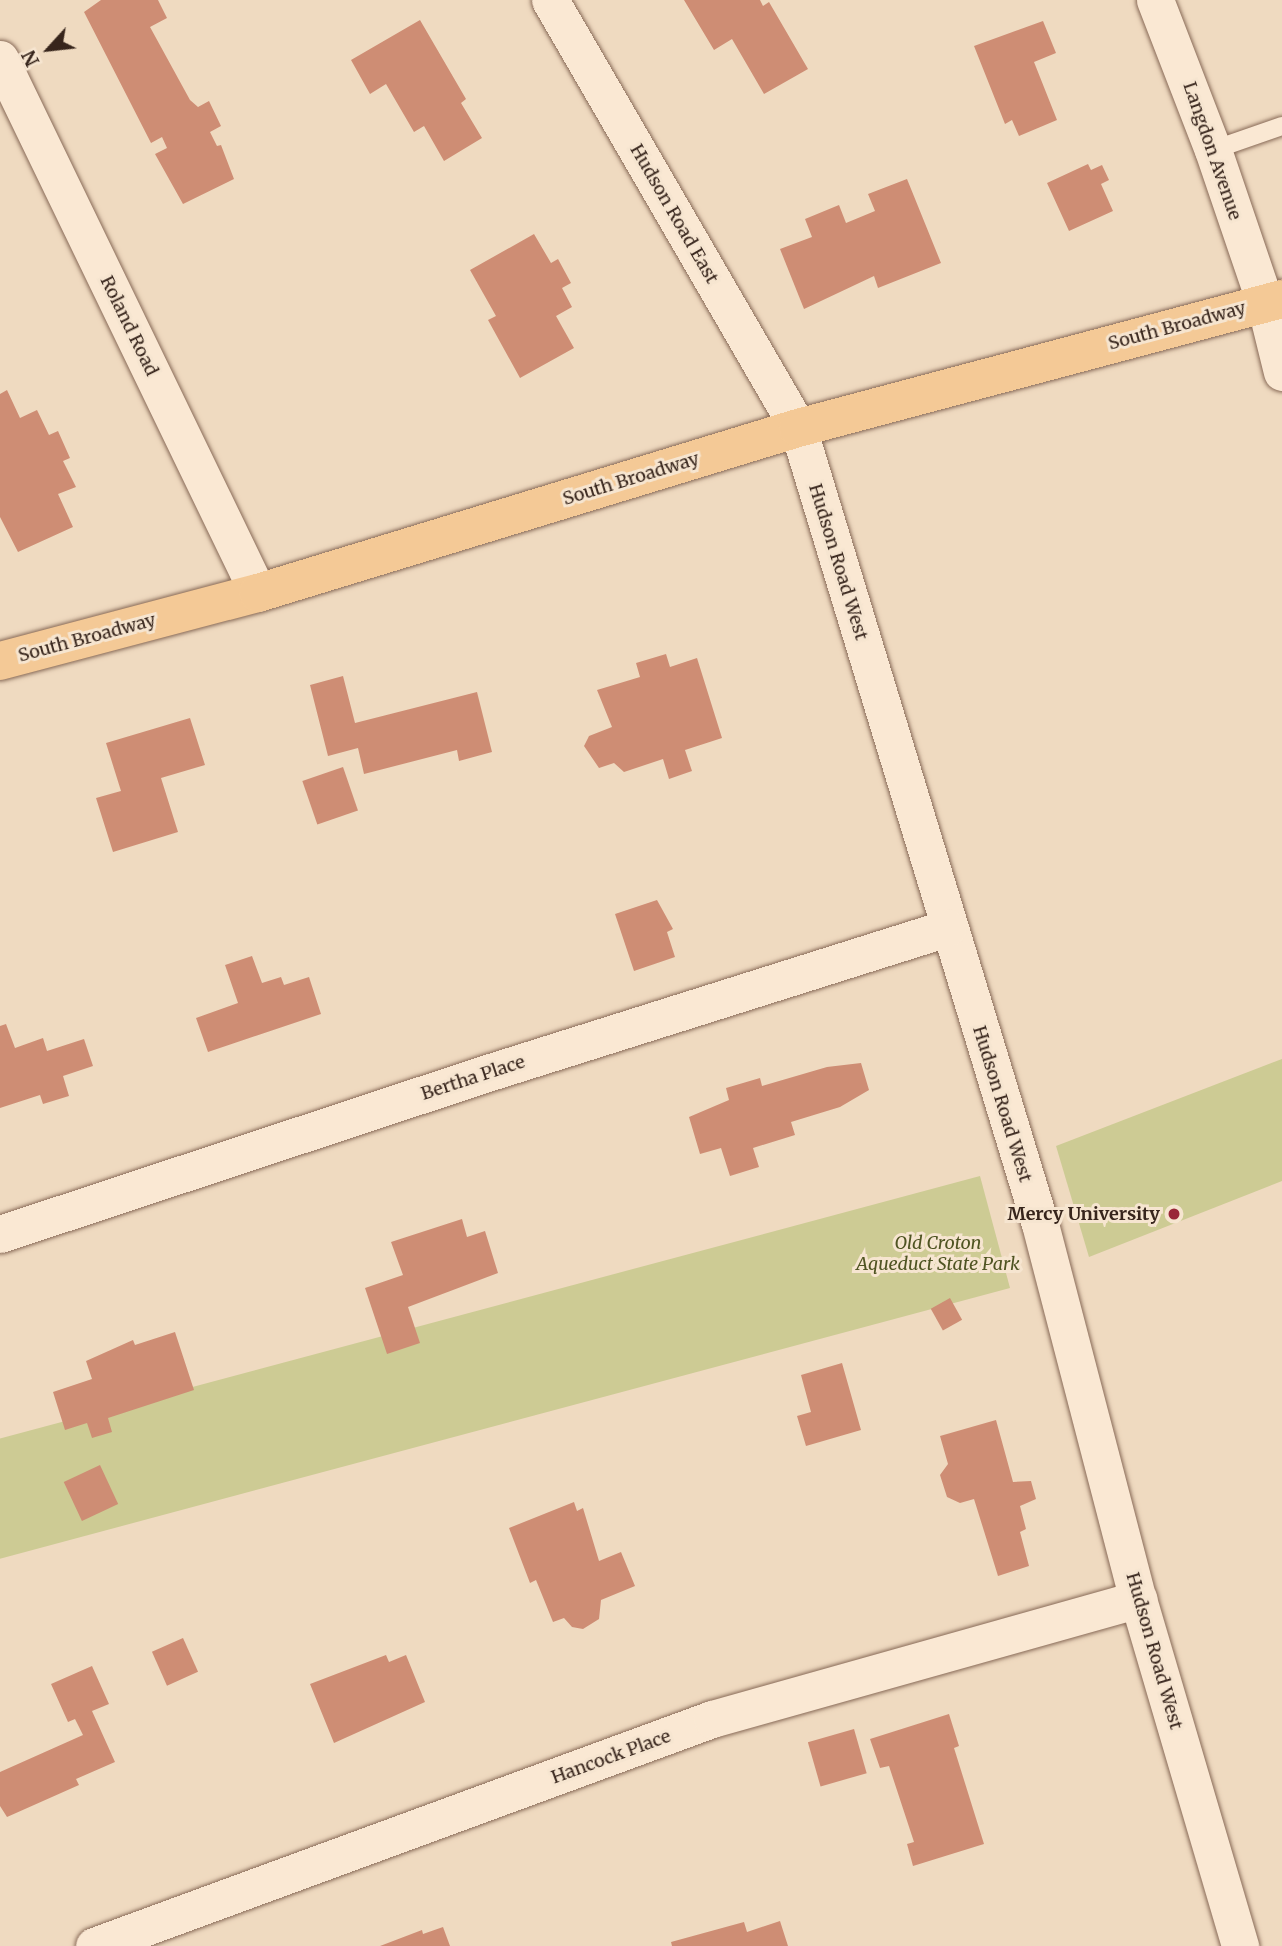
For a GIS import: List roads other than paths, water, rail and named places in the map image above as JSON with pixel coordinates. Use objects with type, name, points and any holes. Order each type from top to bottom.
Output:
[{"type":"main road","name":"South Broadway","points":[[0,661],[258,593],[798,428],[1273,301]]},
{"type":"street","name":"Hudson Road East","points":[[550,0],[798,428]]},
{"type":"street","name":"Langdon Avenue","points":[[1155,0],[1273,301],[1282,372]]},
{"type":"street","name":"Roland Road","points":[[0,59],[258,593]]},
{"type":"street","name":"Hudson Road West","points":[[798,428],[1040,1224],[1138,1599],[1240,1946]]},
{"type":"street","name":"Bertha Place","points":[[0,1234],[484,1074],[948,928]]},
{"type":"street","name":"Hancock Place","points":[[94,1946],[712,1720],[1138,1599]]},
{"type":"lane","points":[[1213,150],[1282,126]]},
{"type":"place","name":"Mercy University","points":[[1174,1214]]},
{"type":"park label","name":"Old Croton Aqueduct State Park","points":[[938,1254]]}]
